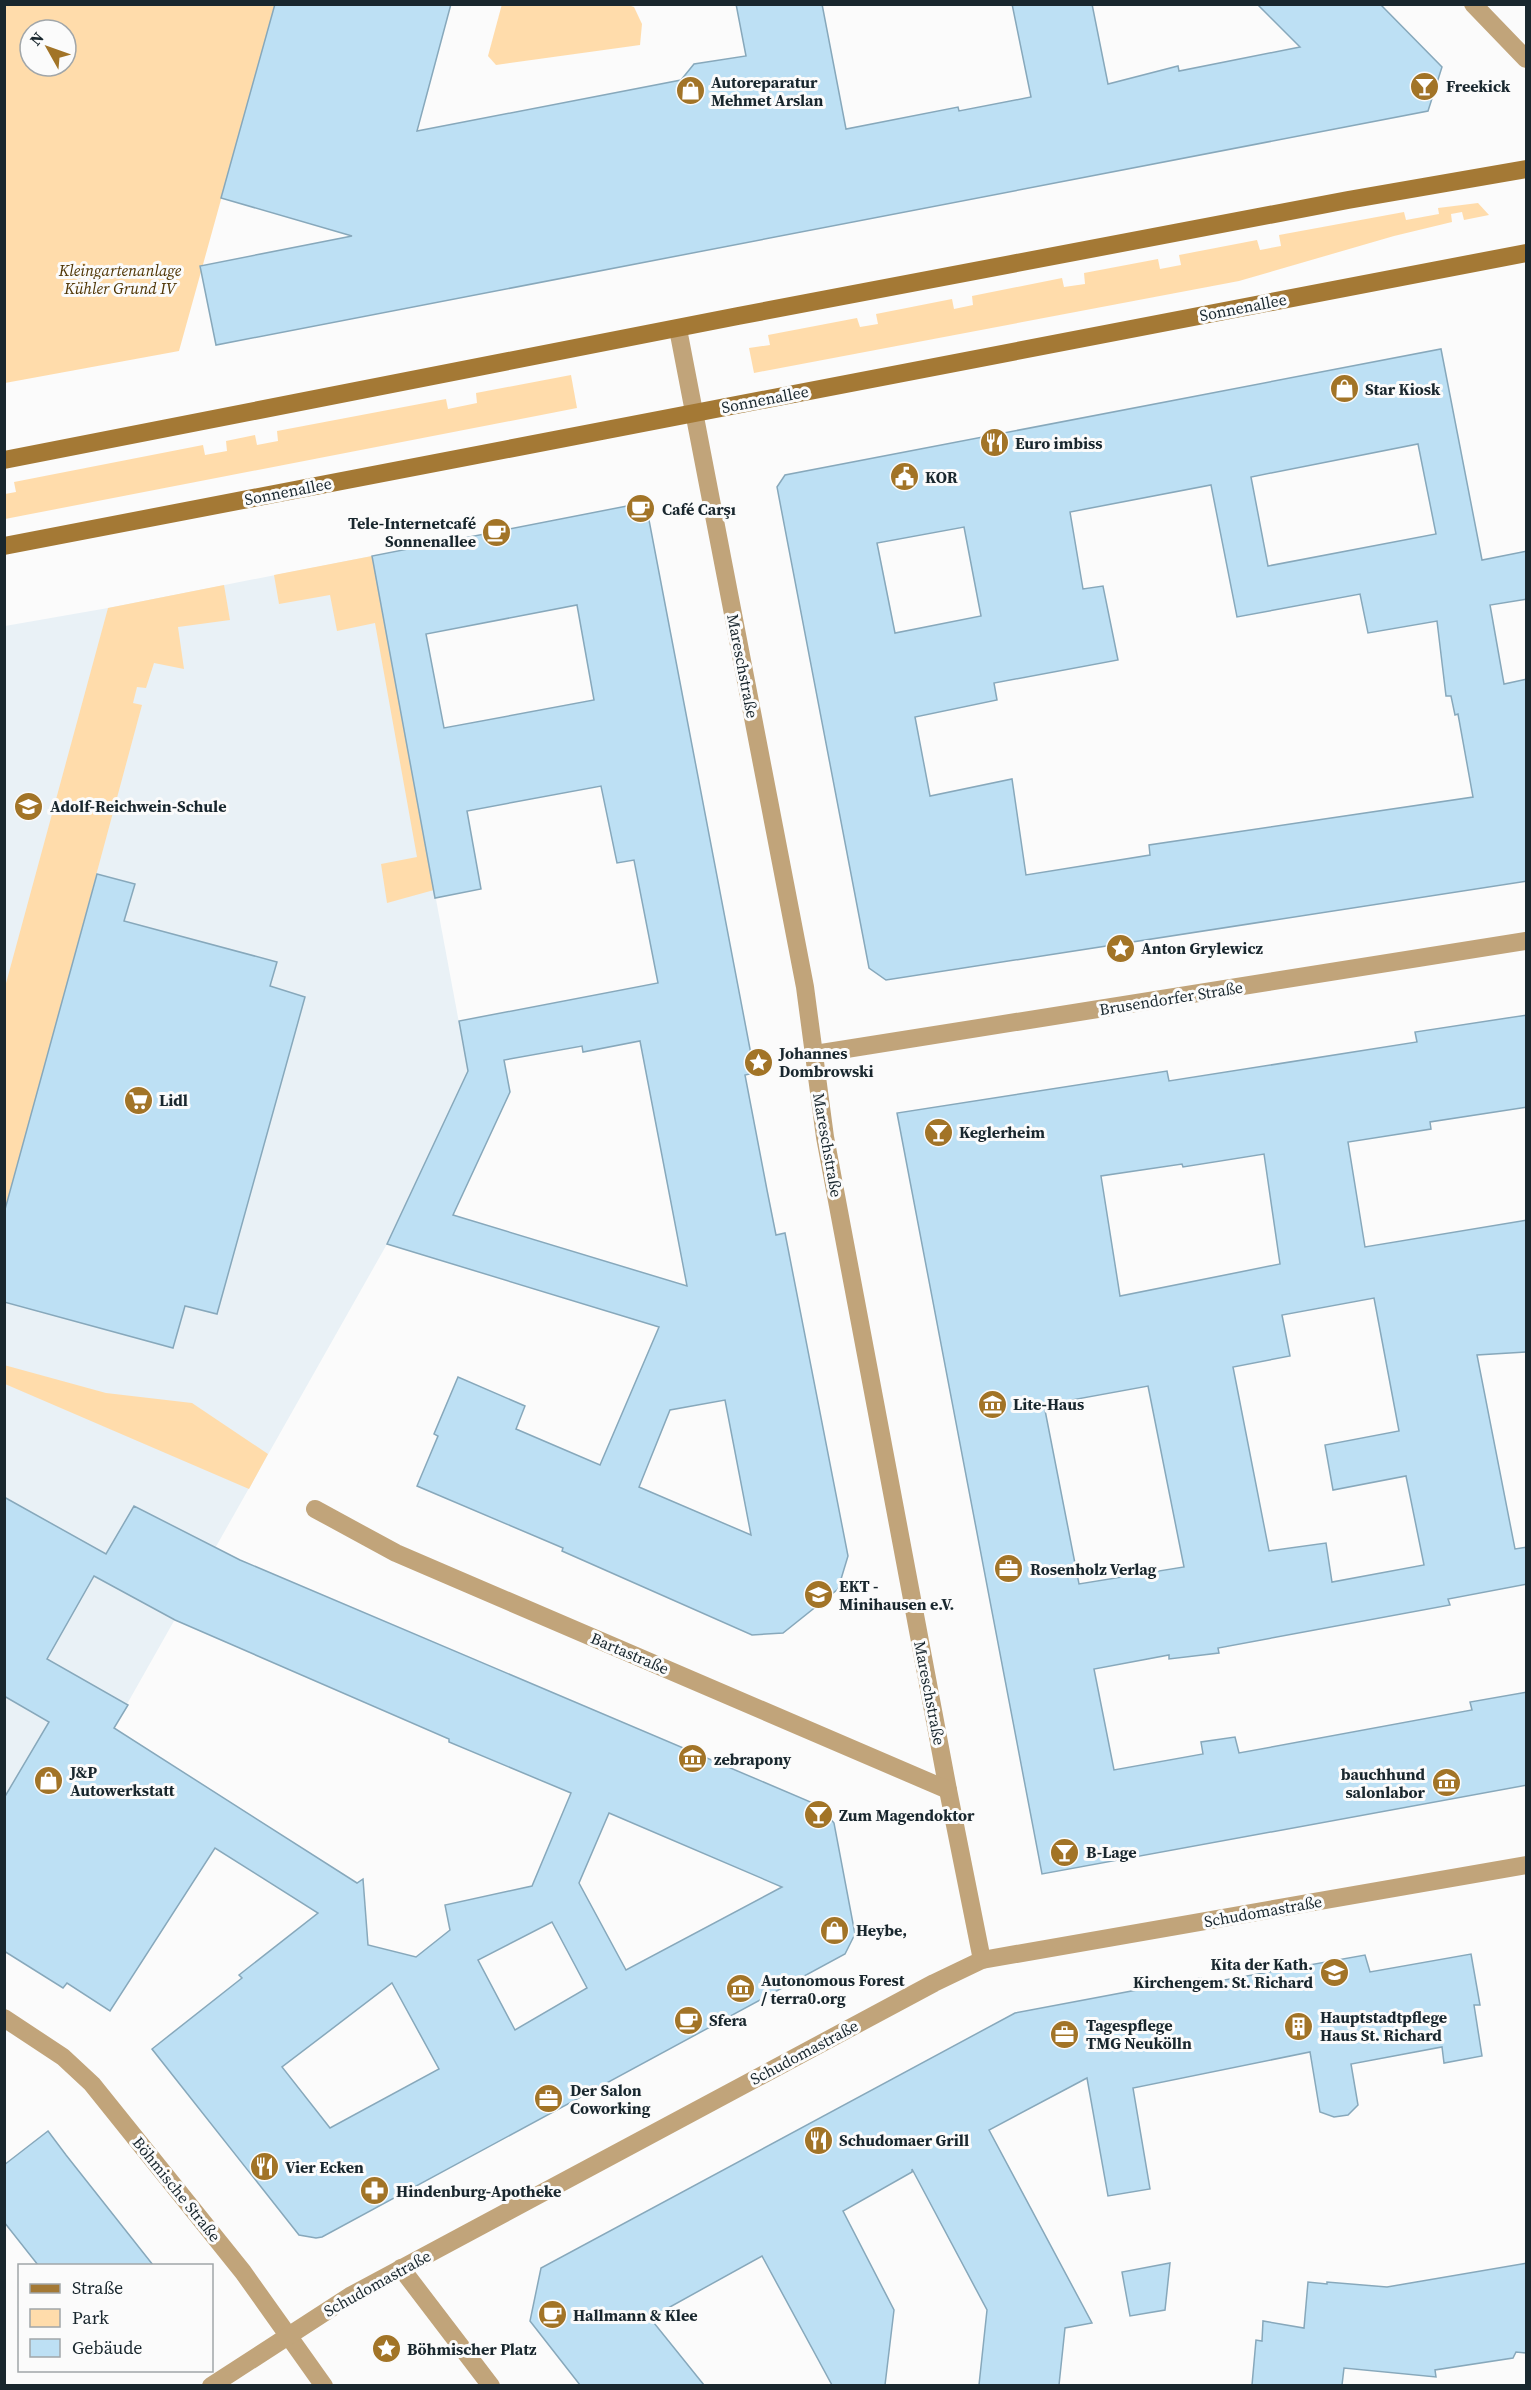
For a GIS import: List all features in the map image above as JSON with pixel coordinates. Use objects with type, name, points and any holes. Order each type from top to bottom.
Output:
[{"type":"main road","points":[[4,460],[1348,200],[1527,169]]},
{"type":"main road","name":"Sonnenallee","points":[[4,546],[1527,253]]},
{"type":"street","points":[[1473,4],[1527,59]]},
{"type":"street","name":"Mareschstraße","points":[[678,329],[805,987],[822,1120],[982,1960]]},
{"type":"street","name":"Brusendorfer Straße","points":[[815,1054],[1527,941]]},
{"type":"street","name":"Bartastraße","points":[[315,1509],[396,1553],[948,1790]]},
{"type":"street","name":"Schudomastraße","points":[[211,2385],[350,2296],[933,1983],[982,1960],[1527,1865]]},
{"type":"street","name":"Böhmische Straße","points":[[4,2018],[63,2057],[92,2084],[243,2272],[324,2385]]},
{"type":"street","points":[[402,2268],[491,2385]]},
{"type":"shaded area","points":[[372,556],[468,1071],[387,1244],[5,1920],[5,626]]},
{"type":"green space","points":[[502,4],[625,4],[634,7],[642,24],[640,45],[496,65],[488,56]]},
{"type":"green space","name":"Kleingartenanlage Kühler Grund IV","points":[[5,5],[275,5],[179,351],[5,383]]},
{"type":"green space","points":[[1478,203],[1489,215],[1464,220],[1462,212],[1451,214],[1452,222],[1394,236],[1239,281],[754,373],[749,348],[770,345],[768,335],[857,318],[860,327],[878,324],[876,314],[952,299],[954,309],[973,305],[972,296],[1062,278],[1064,287],[1085,284],[1084,273],[1158,259],[1160,269],[1181,265],[1179,255],[1257,240],[1260,250],[1281,246],[1279,235],[1404,212],[1406,220],[1439,214],[1438,208]]},
{"type":"green space","points":[[571,375],[577,408],[5,519],[5,494],[16,492],[14,482],[203,445],[205,455],[227,451],[226,441],[255,435],[257,445],[278,441],[277,431],[446,399],[448,409],[477,403],[476,393]]},
{"type":"green space","points":[[372,556],[434,890],[387,903],[381,864],[417,857],[375,623],[337,631],[330,595],[279,604],[274,575]]},
{"type":"green space","points":[[224,585],[230,620],[178,627],[184,669],[154,663],[146,688],[137,687],[133,703],[142,705],[5,1213],[5,987],[108,608]]},
{"type":"green space","points":[[4,1365],[106,1393],[192,1403],[268,1454],[249,1489],[5,1384]]},
{"type":"building","points":[[275,4],[451,4],[417,131],[681,80],[694,64],[746,56],[736,4],[822,4],[846,129],[958,107],[959,111],[1031,97],[1012,4],[1092,4],[1108,84],[1178,66],[1179,71],[1300,47],[1257,4],[1380,4],[1442,67],[1428,111],[216,345],[200,266],[352,236],[221,198]]},
{"type":"building","points":[[1441,349],[1482,560],[1527,551],[1527,599],[1490,605],[1504,684],[1527,679],[1527,881],[886,980],[869,968],[777,487],[785,475]],"holes":[[[1418,444],[1436,534],[1268,566],[1251,477]],[[1211,485],[1237,617],[1360,594],[1368,633],[1437,621],[1446,696],[1451,696],[1455,715],[1458,714],[1473,797],[1149,845],[1150,855],[1026,875],[1012,779],[930,796],[915,717],[997,700],[994,683],[1118,660],[1103,586],[1083,589],[1070,512]],[[964,527],[981,616],[895,633],[877,543]]]},
{"type":"building","points":[[627,506],[644,506],[649,520],[750,1049],[754,1073],[745,1075],[767,1190],[776,1235],[785,1233],[848,1556],[838,1589],[783,1633],[752,1635],[562,1551],[563,1548],[417,1486],[438,1436],[434,1434],[458,1377],[525,1406],[516,1429],[600,1465],[659,1327],[387,1244],[468,1071],[459,1021],[658,983],[634,860],[617,863],[601,786],[467,811],[481,889],[435,898],[372,556]],"holes":[[[577,605],[594,700],[444,728],[426,634]],[[640,1041],[687,1286],[453,1215],[510,1092],[504,1060],[582,1046],[583,1052]],[[725,1400],[751,1535],[639,1487],[670,1410]]]},
{"type":"building","name":"Lidl","points":[[97,874],[135,884],[124,921],[277,962],[270,986],[305,997],[217,1314],[185,1306],[173,1348],[4,1302],[4,1213]]},
{"type":"building","points":[[1527,1015],[1527,1107],[1430,1122],[1431,1129],[1348,1142],[1365,1247],[1527,1220],[1527,1352],[1477,1355],[1515,1549],[1527,1547],[1527,1584],[1448,1599],[1450,1605],[1218,1648],[1219,1653],[1169,1659],[1169,1655],[1094,1669],[1114,1770],[1203,1754],[1201,1742],[1235,1737],[1239,1753],[1472,1710],[1470,1702],[1527,1692],[1527,1785],[1042,1874],[897,1113],[1167,1071],[1169,1081],[1417,1042],[1415,1032]],"holes":[[[1264,1154],[1280,1264],[1120,1296],[1101,1176],[1182,1164],[1183,1167]],[[1374,1298],[1399,1431],[1325,1445],[1333,1490],[1406,1476],[1424,1565],[1332,1582],[1326,1543],[1269,1551],[1233,1367],[1290,1356],[1282,1315]],[[1148,1386],[1184,1567],[1079,1584],[1044,1405]]]},
{"type":"building","points":[[4,1497],[106,1554],[134,1506],[240,1560],[820,1806],[834,1823],[855,1934],[845,1954],[322,2237],[299,2235],[152,2049],[242,1978],[239,1975],[318,1913],[215,1848],[110,2011],[67,1983],[63,1988],[4,1951],[4,1798],[49,1722],[4,1696]],"holes":[[[94,1576],[175,1620],[449,1739],[449,1742],[571,1793],[532,1886],[445,1905],[450,1930],[416,1957],[368,1945],[363,1879],[357,1883],[114,1728],[128,1705],[47,1659]],[[609,1813],[782,1887],[626,1970],[579,1883]],[[552,1922],[587,1988],[515,2030],[478,1960]],[[392,1983],[439,2069],[330,2128],[282,2067]]]},
{"type":"building","points":[[1471,1954],[1480,2005],[1474,2005],[1482,2056],[1444,2063],[1442,2047],[1351,2064],[1358,2105],[1348,2115],[1334,2117],[1320,2112],[1310,2052],[1133,2088],[1150,2189],[1108,2196],[1087,2078],[989,2130],[1092,2323],[1065,2328],[1059,2385],[979,2385],[987,2310],[912,2169],[912,2172],[843,2211],[894,2310],[885,2385],[832,2385],[762,2256],[650,2318],[704,2385],[580,2385],[530,2321],[541,2268],[1015,2013],[1201,1978],[1202,1984],[1365,1955],[1370,1972]]},
{"type":"building","points":[[48,2131],[152,2264],[37,2264],[4,2222],[4,2165]]},
{"type":"building","points":[[1170,2263],[1165,2310],[1130,2316],[1122,2272]]},
{"type":"building","points":[[1527,2263],[1527,2353],[1516,2352],[1513,2358],[1435,2370],[1436,2377],[1344,2368],[1342,2385],[1252,2385],[1256,2340],[1262,2341],[1263,2321],[1304,2328],[1308,2282],[1387,2287]]},
{"type":"place","name":"Freekick","points":[[1425,86]]},
{"type":"place","name":"Autoreparatur Mehmet Arslan","points":[[690,91]]},
{"type":"place","name":"Star Kiosk","points":[[1344,389]]},
{"type":"place","name":"Euro imbiss","points":[[994,443]]},
{"type":"place","name":"KOR","points":[[904,477]]},
{"type":"place","name":"Café Carşı","points":[[641,509]]},
{"type":"place","name":"Tele-Internetcafé Sonnenallee","points":[[497,532]]},
{"type":"place","name":"Adolf-Reichwein-Schule","points":[[29,806]]},
{"type":"place","name":"Anton Grylewicz","points":[[1120,948]]},
{"type":"place","name":"Johannes Dombrowski","points":[[758,1062]]},
{"type":"place","name":"Lidl","points":[[138,1100]]},
{"type":"place","name":"Keglerheim","points":[[938,1132]]},
{"type":"place","name":"Lite-Haus","points":[[992,1404]]},
{"type":"place","name":"Rosenholz Verlag","points":[[1009,1569]]},
{"type":"place","name":"EKT - Minihausen e.V.","points":[[818,1595]]},
{"type":"place","name":"zebrapony","points":[[693,1759]]},
{"type":"place","name":"J&P Autowerkstatt","points":[[49,1781]]},
{"type":"place","name":"bauchhund salonlabor","points":[[1446,1783]]},
{"type":"place","name":"Zum Magendoktor","points":[[818,1815]]},
{"type":"place","name":"B-Lage","points":[[1065,1852]]},
{"type":"place","name":"Heybe,","points":[[835,1930]]},
{"type":"place","name":"Kita der Kath. Kirchengem. St. Richard","points":[[1334,1973]]},
{"type":"place","name":"Autonomous Forest / terra0.org","points":[[740,1989]]},
{"type":"place","name":"Sfera","points":[[688,2020]]},
{"type":"place","name":"Hauptstadtpflege Haus St. Richard","points":[[1299,2026]]},
{"type":"place","name":"Tagespflege TMG Neukölln","points":[[1065,2034]]},
{"type":"place","name":"Der Salon Coworking","points":[[549,2099]]},
{"type":"place","name":"Schudomaer Grill","points":[[818,2140]]},
{"type":"place","name":"Vier Ecken","points":[[264,2167]]},
{"type":"place","name":"Hindenburg-Apotheke","points":[[375,2191]]},
{"type":"place","name":"Hallmann & Klee","points":[[552,2315]]},
{"type":"place","name":"Böhmischer Platz","points":[[386,2349]]}]
